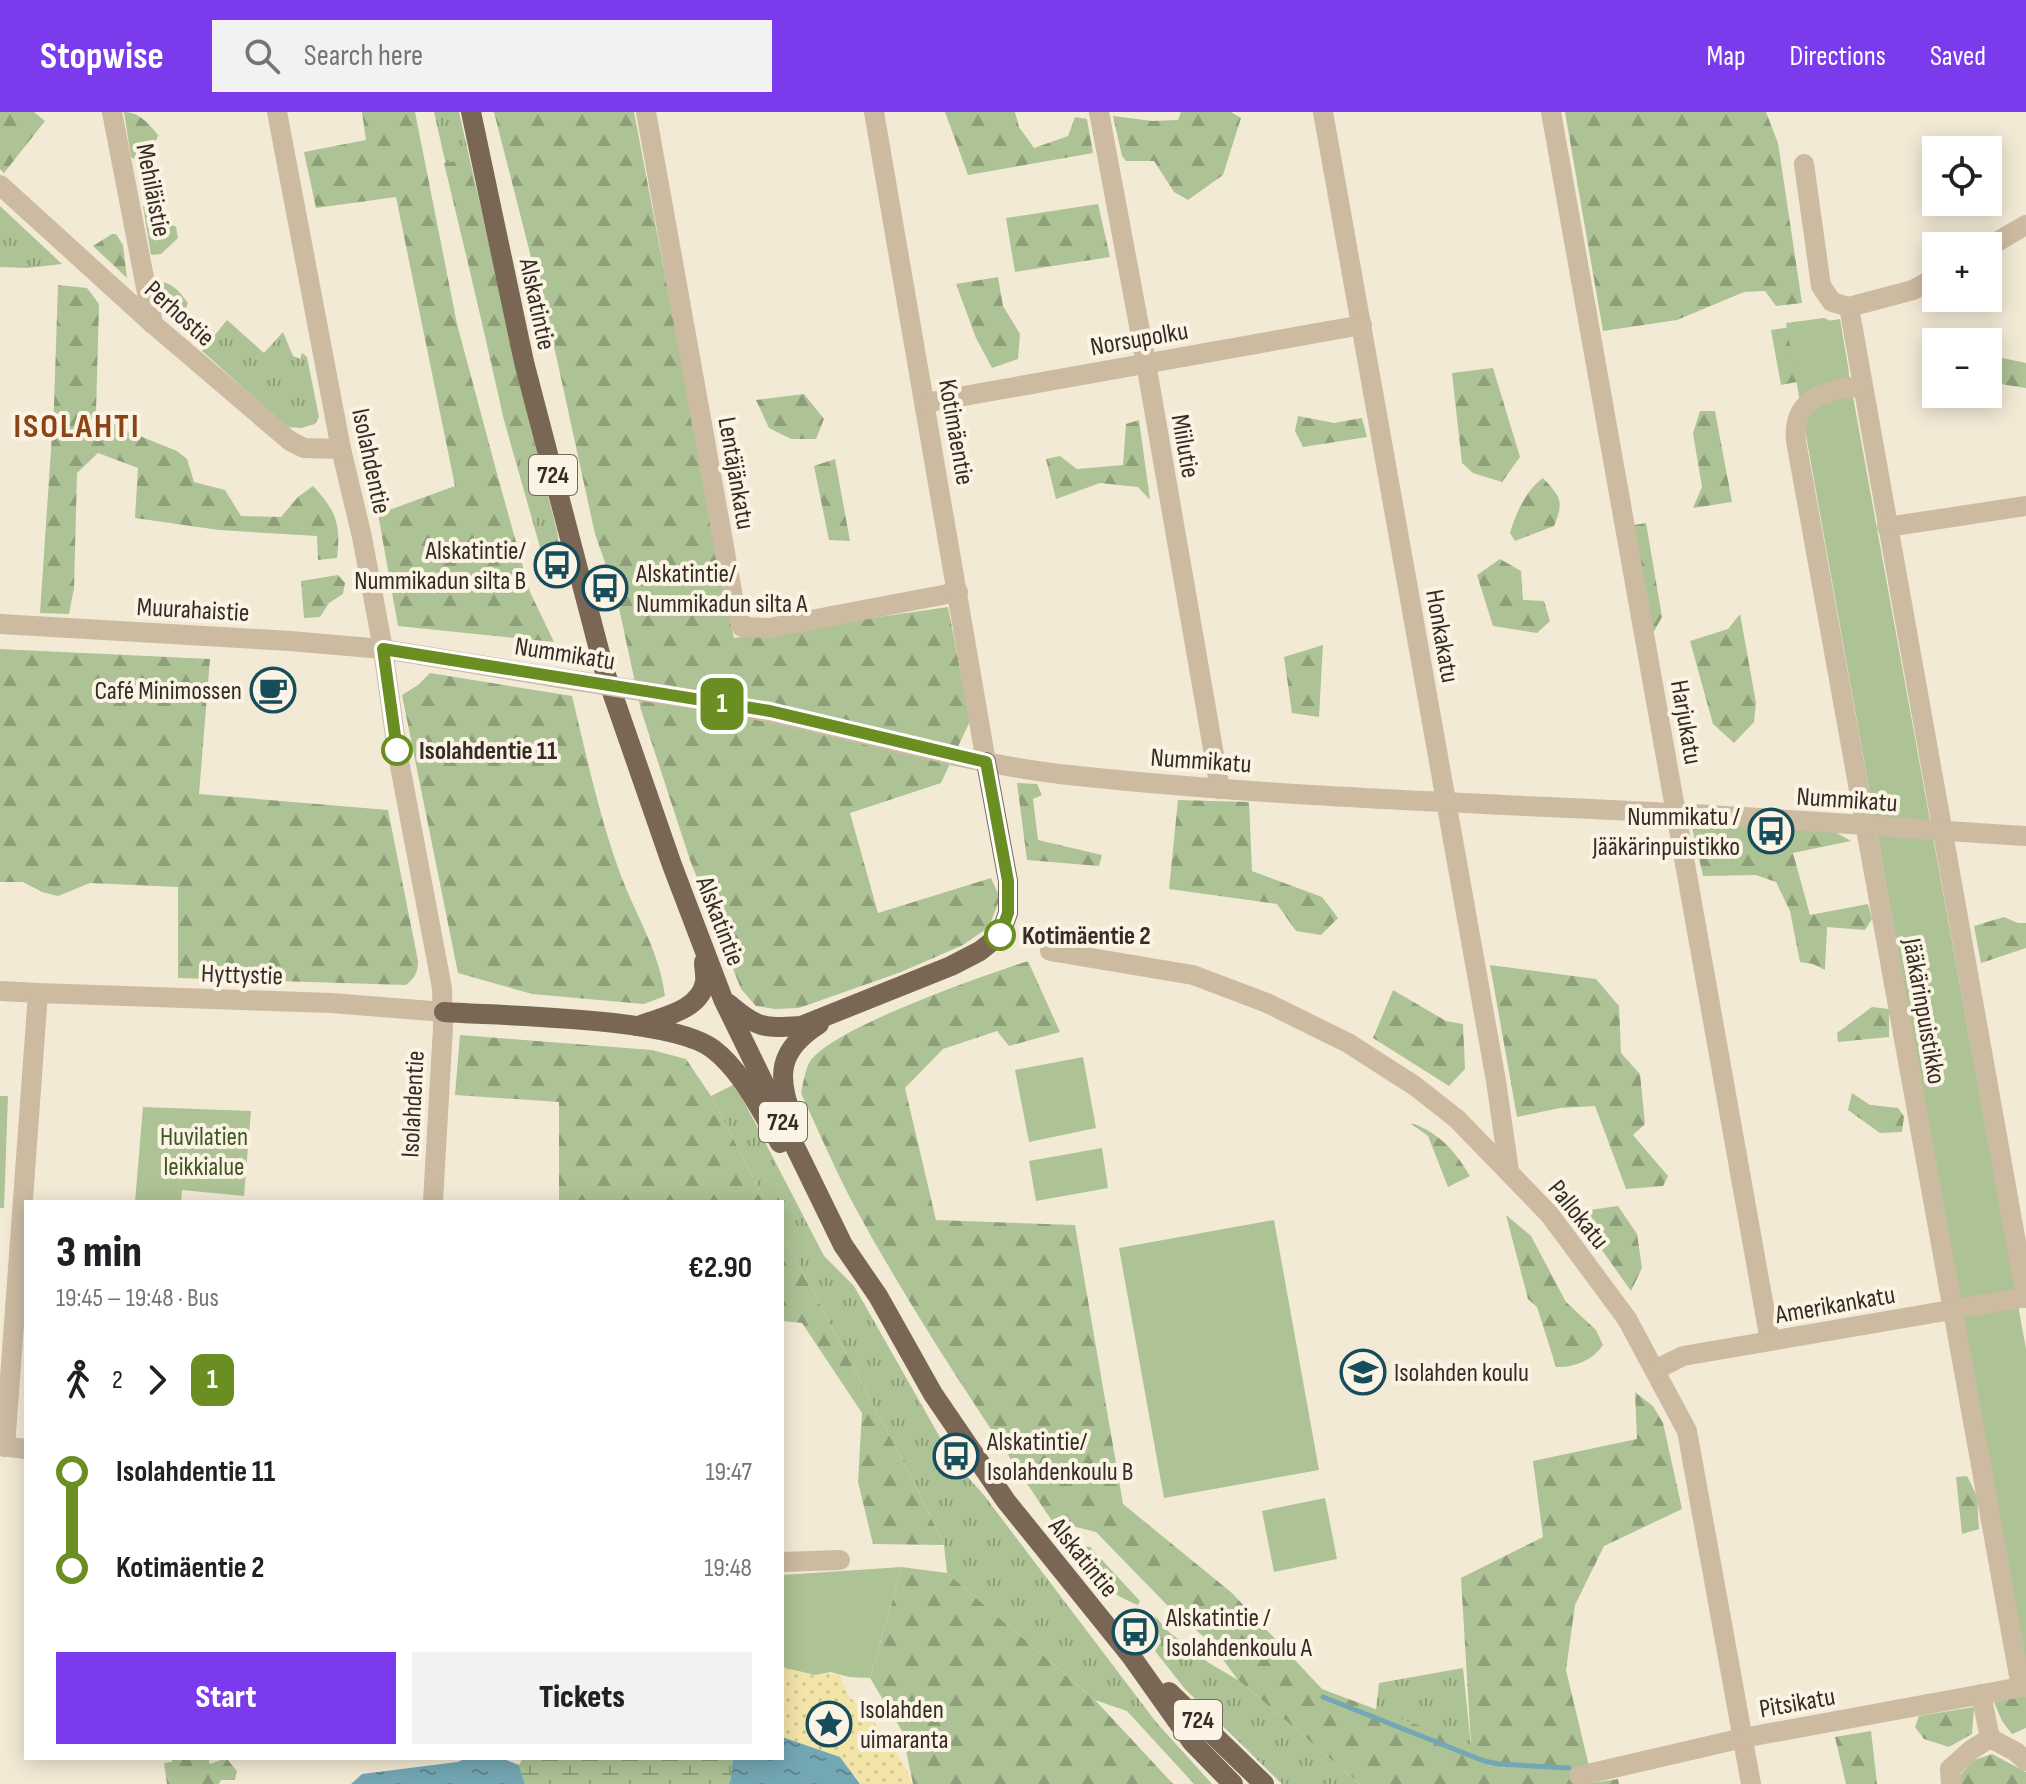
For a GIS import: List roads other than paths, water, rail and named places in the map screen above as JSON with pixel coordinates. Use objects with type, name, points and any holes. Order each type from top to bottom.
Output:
[{"type":"main road","name":"Alskatintie","points":[[471,112],[524,362],[604,669],[723,999],[843,1245],[878,1296],[933,1394],[976,1459],[1041,1546],[1131,1656],[1192,1742],[1233,1784]]},
{"type":"main road","points":[[723,999],[753,1024],[801,1026],[951,966],[980,951],[1000,935],[1008,913],[1008,881],[986,762]]},
{"type":"main road","points":[[638,1026],[687,1008],[700,994],[706,981],[702,947]]},
{"type":"main road","points":[[444,1012],[638,1026],[699,1039],[741,1079],[843,1245]]},
{"type":"main road","points":[[837,1012],[809,1031],[794,1046],[782,1065],[782,1082],[797,1128],[878,1296]]},
{"type":"main road","name":"Alskatintie","points":[[1131,1656],[1264,1784]]},
{"type":"street","name":"Mehiläistie","points":[[112,112],[153,324]]},
{"type":"street","name":"Isolahdentie","points":[[277,112],[341,449],[362,537],[383,649],[397,750],[442,988],[444,1012],[433,1200]]},
{"type":"street","name":"Lentäjänkatu","points":[[646,112],[733,597],[742,627],[769,628],[958,592]]},
{"type":"street","name":"Kotimäentie","points":[[874,112],[986,762]]},
{"type":"street","name":"Miilutie","points":[[1099,112],[1220,789]]},
{"type":"street","name":"Honkakatu","points":[[1323,112],[1447,802],[1509,1171]]},
{"type":"street","name":"Harjukatu","points":[[1551,112],[1770,1341]]},
{"type":"street","points":[[1804,164],[1821,286],[1832,302],[1849,307],[1922,285]]},
{"type":"street","name":"Perhostie","points":[[0,185],[153,324],[290,441],[304,448],[341,449]]},
{"type":"street","points":[[2002,239],[2026,225]]},
{"type":"street","name":"Jääkärinpuistikko","points":[[1849,307],[2026,1297]]},
{"type":"street","name":"Norsupolku","points":[[925,403],[1362,325]]},
{"type":"street","name":"Jääkärinpuistikko","points":[[1861,386],[1833,390],[1816,397],[1801,410],[1795,424],[2023,1687]]},
{"type":"street","points":[[1887,527],[2026,506]]},
{"type":"street","name":"Muurahaistie","points":[[0,624],[383,649]]},
{"type":"street","name":"Nummikatu","points":[[383,649],[770,711],[986,762],[1075,776],[1220,789],[1675,813],[2026,836]]},
{"type":"street","name":"Pallokatu","points":[[1050,951],[1193,975],[1267,1003],[1348,1043],[1415,1086],[1457,1119],[1550,1215],[1627,1319],[1687,1431],[1751,1784]]},
{"type":"street","name":"Hyttystie","points":[[0,991],[331,1003],[444,1012]]},
{"type":"street","points":[[24,1449],[2,1447],[38,993]]},
{"type":"street","name":"Amerikankatu","points":[[1655,1370],[1683,1356],[2026,1297]]},
{"type":"street","points":[[784,1562],[840,1560]]},
{"type":"street","name":"Pitsikatu","points":[[1579,1776],[1743,1738],[2023,1687]]},
{"type":"street","points":[[1981,1694],[1990,1738]]},
{"type":"street","points":[[1990,1738],[2026,1761]]},
{"type":"street","points":[[1951,1784],[1950,1769],[1990,1738]]},
{"type":"water","points":[[784,1738],[840,1757],[860,1784],[728,1784],[733,1760],[784,1760]]},
{"type":"water","points":[[506,1760],[519,1765],[525,1784],[351,1784],[362,1774],[457,1762]]},
{"type":"waterway","points":[[1323,1697],[1484,1761],[1569,1768]]},
{"type":"place","name":"Alskatintie/ Nummikadun silta B","points":[[557,565]]},
{"type":"place","name":"Alskatintie/ Nummikadun silta A","points":[[605,588]]},
{"type":"place","name":"Café Minimossen","points":[[273,690]]},
{"type":"place","name":"Isolahdentie 11","points":[[397,750]]},
{"type":"place","name":"Nummikatu / Jääkärinpuistikko","points":[[1771,831]]},
{"type":"place","name":"Kotimäentie 2","points":[[1000,935]]},
{"type":"place","name":"Isolahden koulu","points":[[1363,1372]]},
{"type":"place","name":"Alskatintie/ Isolahdenkoulu B","points":[[956,1456]]},
{"type":"place","name":"Alskatintie / Isolahdenkoulu A","points":[[1135,1632]]},
{"type":"place","name":"Isolahden uimaranta","points":[[829,1724]]},
{"type":"district","name":"ISOLAHTI","points":[[77,425]]},
{"type":"park label","name":"Huvilatien leikkialue","points":[[204,1151]]}]
